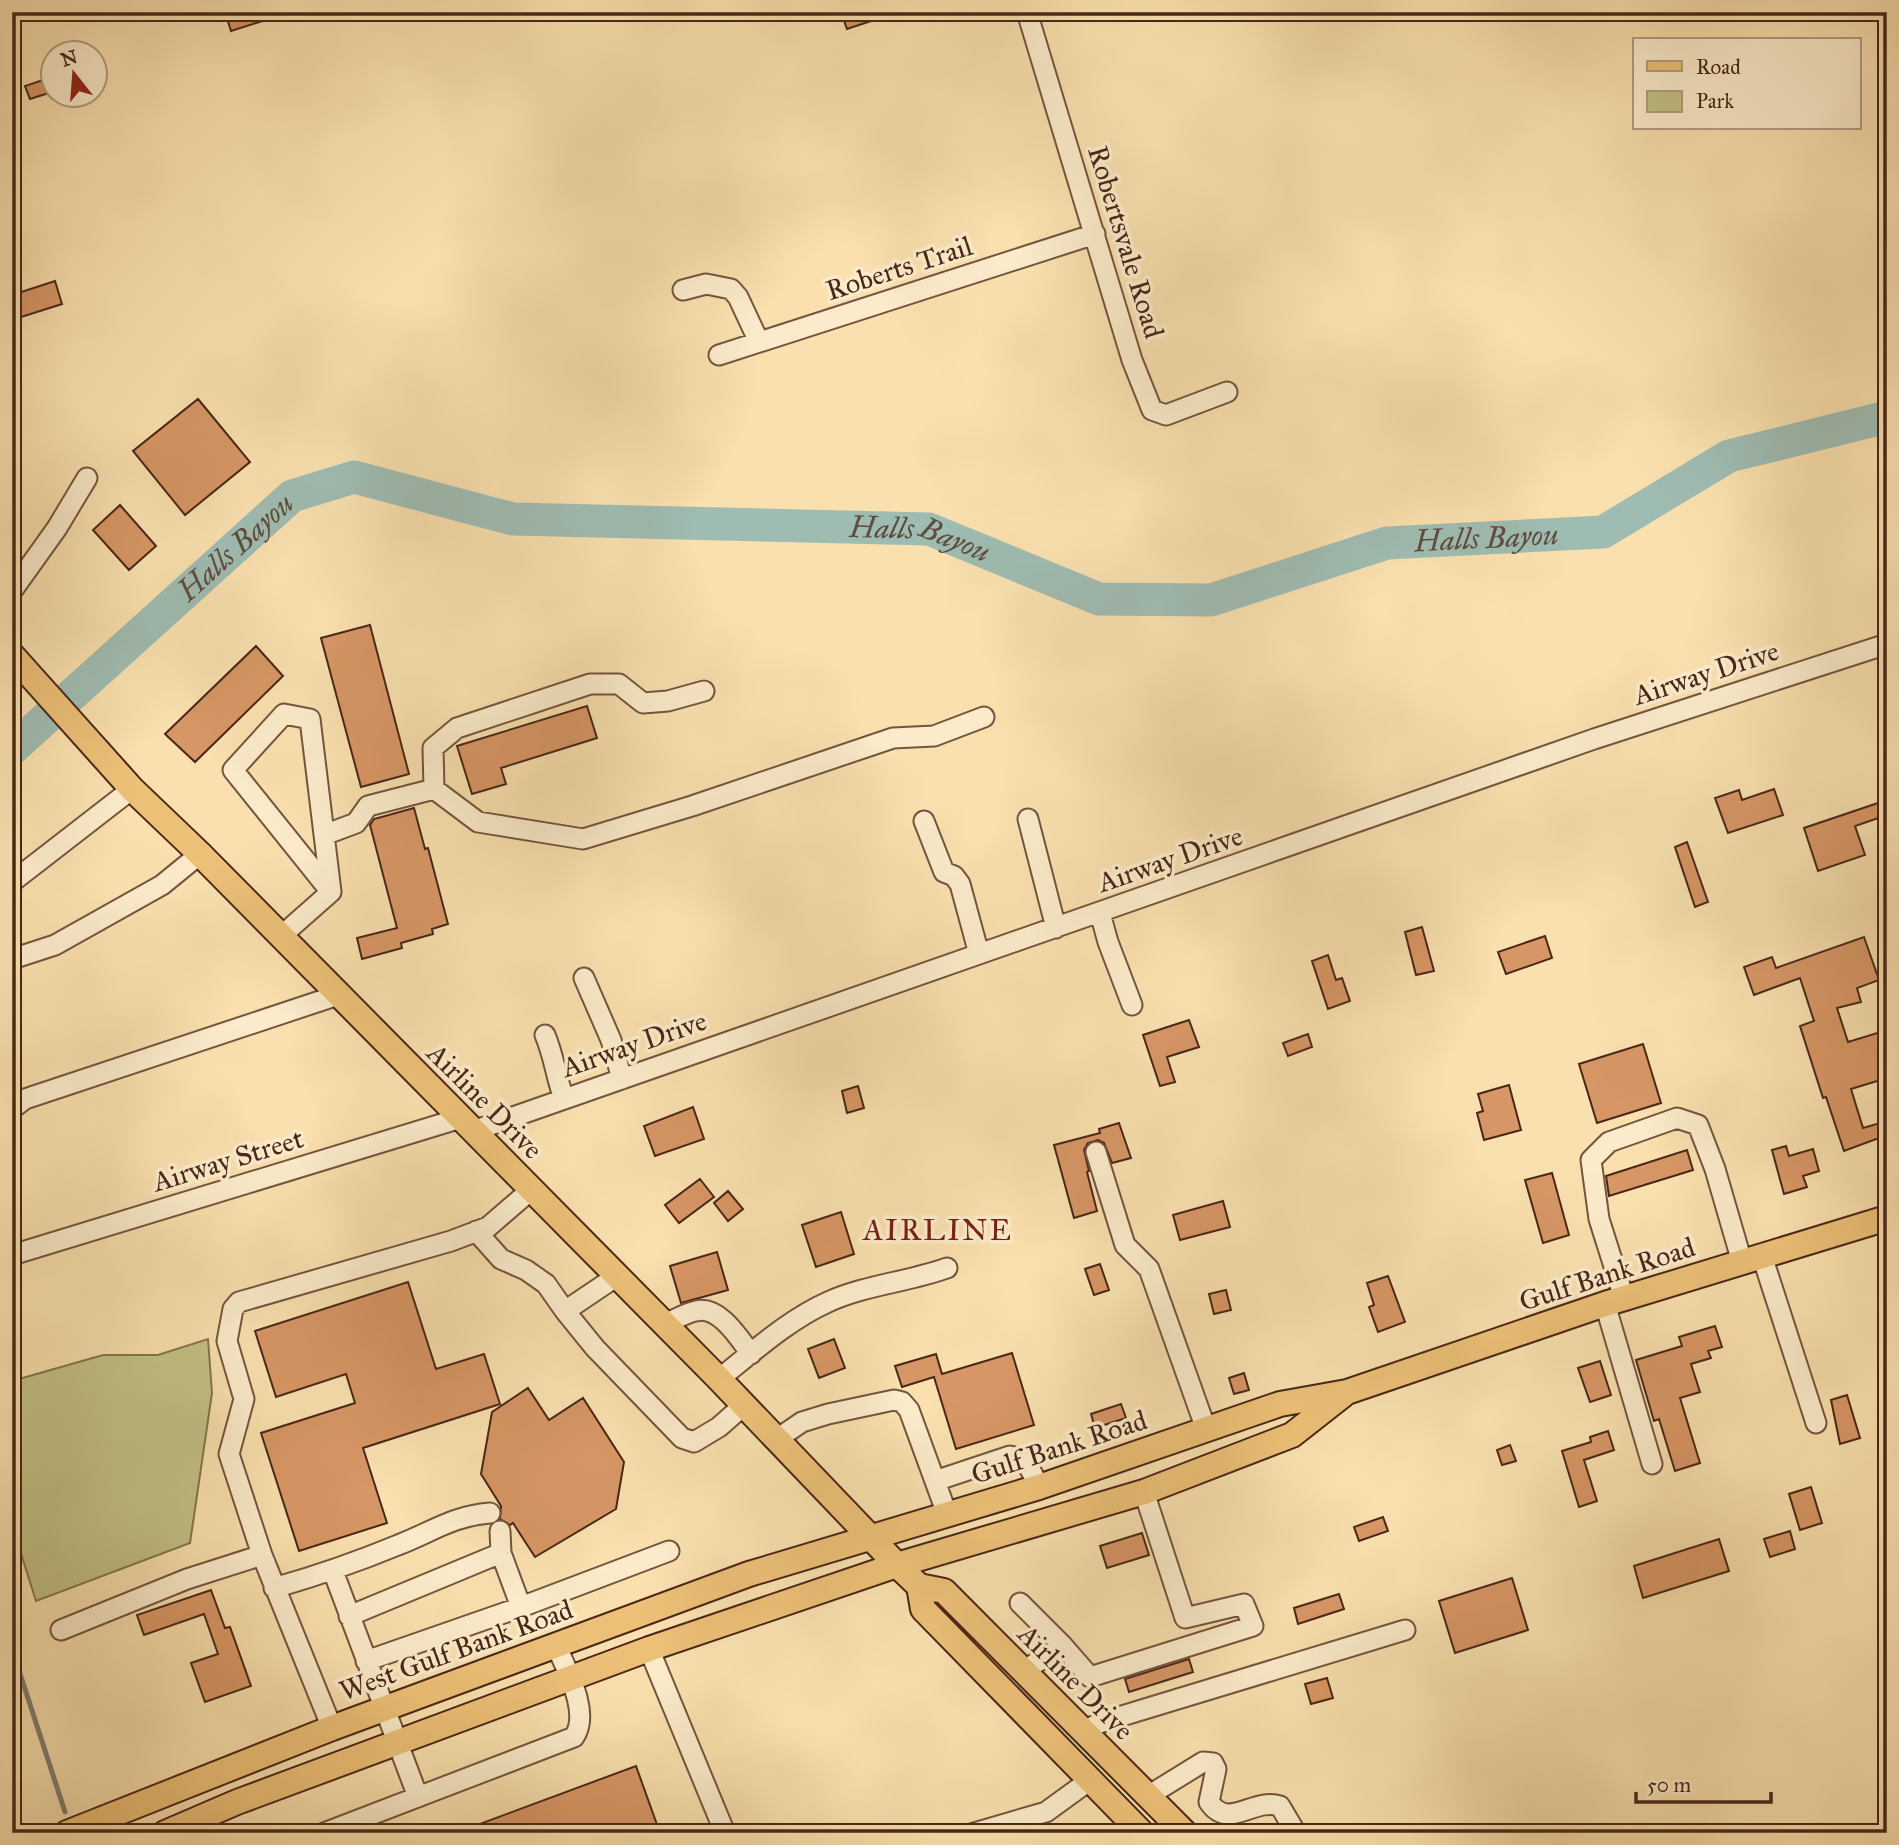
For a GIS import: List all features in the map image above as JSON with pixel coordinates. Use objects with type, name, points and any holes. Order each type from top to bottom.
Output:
[{"type":"main road","name":"Airline Drive","points":[[12,655],[132,789],[200,854],[532,1189],[897,1565],[919,1586],[944,1591],[1185,1833]]},
{"type":"main road","name":"Gulf Bank Road","points":[[871,1537],[1039,1487],[1280,1404],[1347,1392],[1614,1301],[1887,1218]]},
{"type":"main road","name":"Gulf Bank Road","points":[[897,1565],[1144,1492],[1292,1434],[1347,1392]]},
{"type":"main road","name":"West Gulf Bank Road","points":[[68,1833],[384,1708],[749,1574],[871,1537]]},
{"type":"main road","points":[[171,1832],[237,1802],[649,1648],[897,1565]]},
{"type":"main road","name":"Airline Drive","points":[[919,1586],[923,1609],[1142,1833]]},
{"type":"street","name":"Robertsvale Road","points":[[1027,12],[1132,360],[1152,410],[1166,415],[1227,392]]},
{"type":"street","name":"Roberts Trail","points":[[719,355],[1096,234]]},
{"type":"street","points":[[683,290],[706,284],[731,289],[738,297],[759,342]]},
{"type":"street","points":[[12,591],[57,528],[87,478]]},
{"type":"street","name":"Airway Drive","points":[[467,1124],[564,1099],[1594,739],[1887,644]]},
{"type":"street","points":[[434,789],[433,748],[457,728],[590,684],[619,684],[643,702],[668,701],[704,691]]},
{"type":"street","points":[[284,715],[310,719],[331,892],[233,771],[284,715]]},
{"type":"street","points":[[434,789],[478,822],[583,839],[692,806],[893,738],[934,736],[984,717]]},
{"type":"street","points":[[12,882],[132,789]]},
{"type":"street","points":[[324,835],[356,823],[368,806],[434,789]]},
{"type":"street","points":[[1028,819],[1056,928]]},
{"type":"street","points":[[923,821],[944,872],[954,876],[960,884],[979,954]]},
{"type":"street","points":[[12,959],[55,945],[162,886],[200,854]]},
{"type":"street","points":[[280,937],[331,892]]},
{"type":"street","points":[[1100,913],[1132,1004]]},
{"type":"street","points":[[584,978],[611,1040],[622,1079]]},
{"type":"street","points":[[12,1109],[25,1099],[338,995]]},
{"type":"street","points":[[545,1035],[554,1054],[554,1071],[564,1099]]},
{"type":"street","points":[[1652,1464],[1614,1301],[1591,1160],[1609,1142],[1677,1118],[1698,1125],[1816,1423]]},
{"type":"street","name":"Airway Street","points":[[12,1255],[467,1124]]},
{"type":"street","points":[[1096,1152],[1125,1245],[1149,1269],[1206,1429]]},
{"type":"street","points":[[332,1728],[261,1555],[229,1454],[244,1399],[227,1341],[233,1309],[239,1301],[451,1241],[488,1227],[532,1189]]},
{"type":"street","points":[[476,1231],[500,1259],[526,1270],[546,1284],[595,1348],[682,1438],[694,1442],[706,1436],[744,1405]]},
{"type":"street","points":[[719,1379],[806,1314],[830,1301],[873,1288],[918,1279],[947,1268]]},
{"type":"street","points":[[565,1311],[617,1276]]},
{"type":"street","points":[[664,1324],[698,1310],[713,1313],[731,1328],[751,1353]]},
{"type":"street","points":[[777,1439],[802,1422],[828,1414],[894,1400],[902,1402],[909,1410],[947,1514]]},
{"type":"street","points":[[935,1481],[1010,1456],[1021,1458],[1028,1464],[1039,1487]]},
{"type":"street","points":[[1020,1604],[1090,1677],[1253,1626],[1244,1604],[1185,1618],[1144,1492]]},
{"type":"street","points":[[274,1588],[333,1571],[409,1541],[460,1517],[490,1513]]},
{"type":"street","points":[[499,1531],[501,1553],[521,1607]]},
{"type":"street","points":[[366,1661],[521,1607],[669,1551]]},
{"type":"street","points":[[349,1616],[501,1553]]},
{"type":"street","points":[[61,1630],[187,1579],[261,1555]]},
{"type":"street","points":[[333,1571],[418,1797]]},
{"type":"street","points":[[1083,1731],[1405,1630]]},
{"type":"street","points":[[324,1833],[574,1737],[578,1724],[578,1696],[556,1645]]},
{"type":"street","points":[[1023,1671],[1063,1646]]},
{"type":"street","points":[[649,1648],[725,1833]]},
{"type":"street","points":[[1148,1796],[1202,1762],[1213,1763],[1216,1769],[1209,1802],[1215,1811],[1226,1815],[1272,1803],[1280,1806],[1296,1833]]},
{"type":"street","points":[[974,1833],[1046,1812],[1090,1780]]},
{"type":"green space","points":[[208,1339],[212,1393],[190,1543],[36,1601],[12,1525],[12,1381],[103,1355],[158,1355]]},
{"type":"building","points":[[225,12],[280,12],[281,15],[231,31]]},
{"type":"building","points":[[841,12],[888,12],[889,15],[847,29]]},
{"type":"building","points":[[38,82],[38,96],[30,99],[25,86]]},
{"type":"building","points":[[55,281],[62,304],[12,320],[12,295]]},
{"type":"building","points":[[198,399],[250,462],[185,515],[133,451]]},
{"type":"building","points":[[120,505],[156,546],[129,570],[93,530]]},
{"type":"building","points":[[370,625],[409,774],[361,787],[321,638]]},
{"type":"building","points":[[256,646],[283,676],[195,762],[165,734]]},
{"type":"building","points":[[587,706],[597,738],[501,768],[506,784],[472,794],[457,746]]},
{"type":"building","points":[[1774,789],[1783,815],[1728,833],[1715,798],[1739,790],[1742,800]]},
{"type":"building","points":[[1887,800],[1887,815],[1855,826],[1865,855],[1818,871],[1804,828]]},
{"type":"building","points":[[414,808],[425,849],[428,848],[448,924],[432,929],[433,934],[401,943],[402,948],[362,959],[357,938],[397,928],[370,825],[374,819]]},
{"type":"building","points":[[1687,842],[1708,902],[1695,907],[1675,847]]},
{"type":"building","points":[[1422,927],[1434,971],[1416,975],[1405,932]]},
{"type":"building","points":[[1545,936],[1552,958],[1506,974],[1498,952]]},
{"type":"building","points":[[1864,937],[1879,980],[1857,988],[1861,1002],[1837,1008],[1848,1042],[1887,1030],[1887,1078],[1851,1089],[1863,1128],[1887,1121],[1887,1135],[1844,1151],[1826,1097],[1823,1098],[1800,1026],[1814,1021],[1800,978],[1754,995],[1744,967],[1772,957],[1776,968]]},
{"type":"building","points":[[1328,955],[1336,980],[1342,978],[1350,1001],[1328,1009],[1312,961]]},
{"type":"building","points":[[1189,1020],[1199,1047],[1167,1057],[1175,1082],[1160,1086],[1143,1035]]},
{"type":"building","points":[[1308,1034],[1312,1047],[1288,1056],[1283,1043]]},
{"type":"building","points":[[1643,1044],[1661,1103],[1597,1123],[1579,1064]]},
{"type":"building","points":[[1509,1085],[1521,1130],[1484,1140],[1477,1113],[1483,1111],[1478,1094]]},
{"type":"building","points":[[858,1086],[864,1108],[847,1113],[842,1091]]},
{"type":"building","points":[[693,1107],[704,1139],[655,1156],[644,1126]]},
{"type":"building","points":[[1119,1123],[1131,1158],[1112,1163],[1104,1143],[1098,1140],[1088,1143],[1084,1150],[1097,1211],[1074,1218],[1054,1145],[1100,1133],[1099,1129]]},
{"type":"building","points":[[1786,1146],[1789,1156],[1813,1149],[1819,1171],[1803,1176],[1807,1187],[1784,1194],[1772,1150]]},
{"type":"building","points":[[1687,1150],[1693,1170],[1609,1196],[1606,1176]]},
{"type":"building","points":[[1552,1173],[1569,1235],[1543,1243],[1525,1180]]},
{"type":"building","points":[[700,1179],[714,1197],[679,1223],[665,1205]]},
{"type":"building","points":[[728,1191],[743,1209],[728,1221],[714,1203]]},
{"type":"building","points":[[1223,1201],[1230,1227],[1180,1240],[1173,1215]]},
{"type":"building","points":[[841,1212],[854,1254],[816,1267],[802,1225]]},
{"type":"building","points":[[717,1252],[728,1290],[681,1303],[670,1266]]},
{"type":"building","points":[[1100,1264],[1109,1290],[1094,1295],[1085,1269]]},
{"type":"building","points":[[1388,1276],[1405,1322],[1378,1332],[1369,1307],[1374,1305],[1367,1283]]},
{"type":"building","points":[[408,1282],[436,1369],[484,1354],[500,1404],[363,1448],[387,1523],[299,1551],[261,1433],[355,1403],[346,1374],[276,1397],[255,1331]]},
{"type":"building","points":[[1226,1290],[1231,1310],[1214,1314],[1209,1294]]},
{"type":"building","points":[[1715,1326],[1722,1347],[1708,1351],[1711,1358],[1691,1364],[1700,1392],[1680,1398],[1700,1463],[1675,1471],[1659,1419],[1654,1421],[1636,1360],[1682,1346],[1679,1337]]},
{"type":"building","points":[[834,1339],[845,1368],[819,1378],[808,1349]]},
{"type":"building","points":[[1012,1353],[1034,1425],[956,1449],[934,1377],[902,1387],[895,1366],[936,1354],[942,1374]]},
{"type":"building","points":[[1600,1361],[1611,1395],[1590,1402],[1578,1368]]},
{"type":"building","points":[[1244,1373],[1249,1390],[1234,1394],[1229,1378]]},
{"type":"building","points":[[528,1388],[549,1420],[583,1398],[624,1462],[616,1509],[535,1557],[513,1523],[510,1525],[500,1519],[501,1506],[481,1474],[492,1412]]},
{"type":"building","points":[[1847,1395],[1860,1438],[1840,1444],[1831,1400]]},
{"type":"building","points":[[1121,1404],[1126,1418],[1095,1428],[1091,1414]]},
{"type":"building","points":[[1608,1431],[1614,1450],[1584,1460],[1597,1501],[1579,1507],[1562,1451],[1591,1442],[1590,1437]]},
{"type":"building","points":[[1510,1445],[1516,1461],[1502,1465],[1497,1450]]},
{"type":"building","points":[[1811,1487],[1822,1523],[1800,1530],[1789,1494]]},
{"type":"building","points":[[1383,1517],[1388,1531],[1359,1541],[1354,1527]]},
{"type":"building","points":[[1790,1531],[1795,1549],[1770,1557],[1764,1539]]},
{"type":"building","points":[[1142,1533],[1149,1555],[1107,1568],[1100,1546]]},
{"type":"building","points":[[1719,1539],[1729,1571],[1643,1598],[1634,1566]]},
{"type":"building","points":[[1512,1578],[1528,1630],[1455,1653],[1439,1601]]},
{"type":"building","points":[[211,1590],[225,1628],[230,1627],[251,1686],[205,1702],[191,1663],[218,1654],[204,1614],[144,1635],[137,1615]]},
{"type":"building","points":[[1339,1594],[1344,1609],[1298,1624],[1294,1608]]},
{"type":"building","points":[[1189,1659],[1193,1672],[1129,1692],[1125,1679]]},
{"type":"building","points":[[1327,1678],[1333,1698],[1311,1704],[1305,1684]]},
{"type":"building","points":[[636,1766],[660,1833],[461,1831]]},
{"type":"waterway","name":"Halls Bayou","points":[[12,749],[292,496],[354,477],[513,519],[929,529],[1099,599],[1211,600],[1387,543],[1603,532],[1729,456],[1887,417]]},
{"type":"waterway","points":[[12,1649],[65,1812]]},
{"type":"district","name":"AIRLINE","points":[[938,1230]]}]
